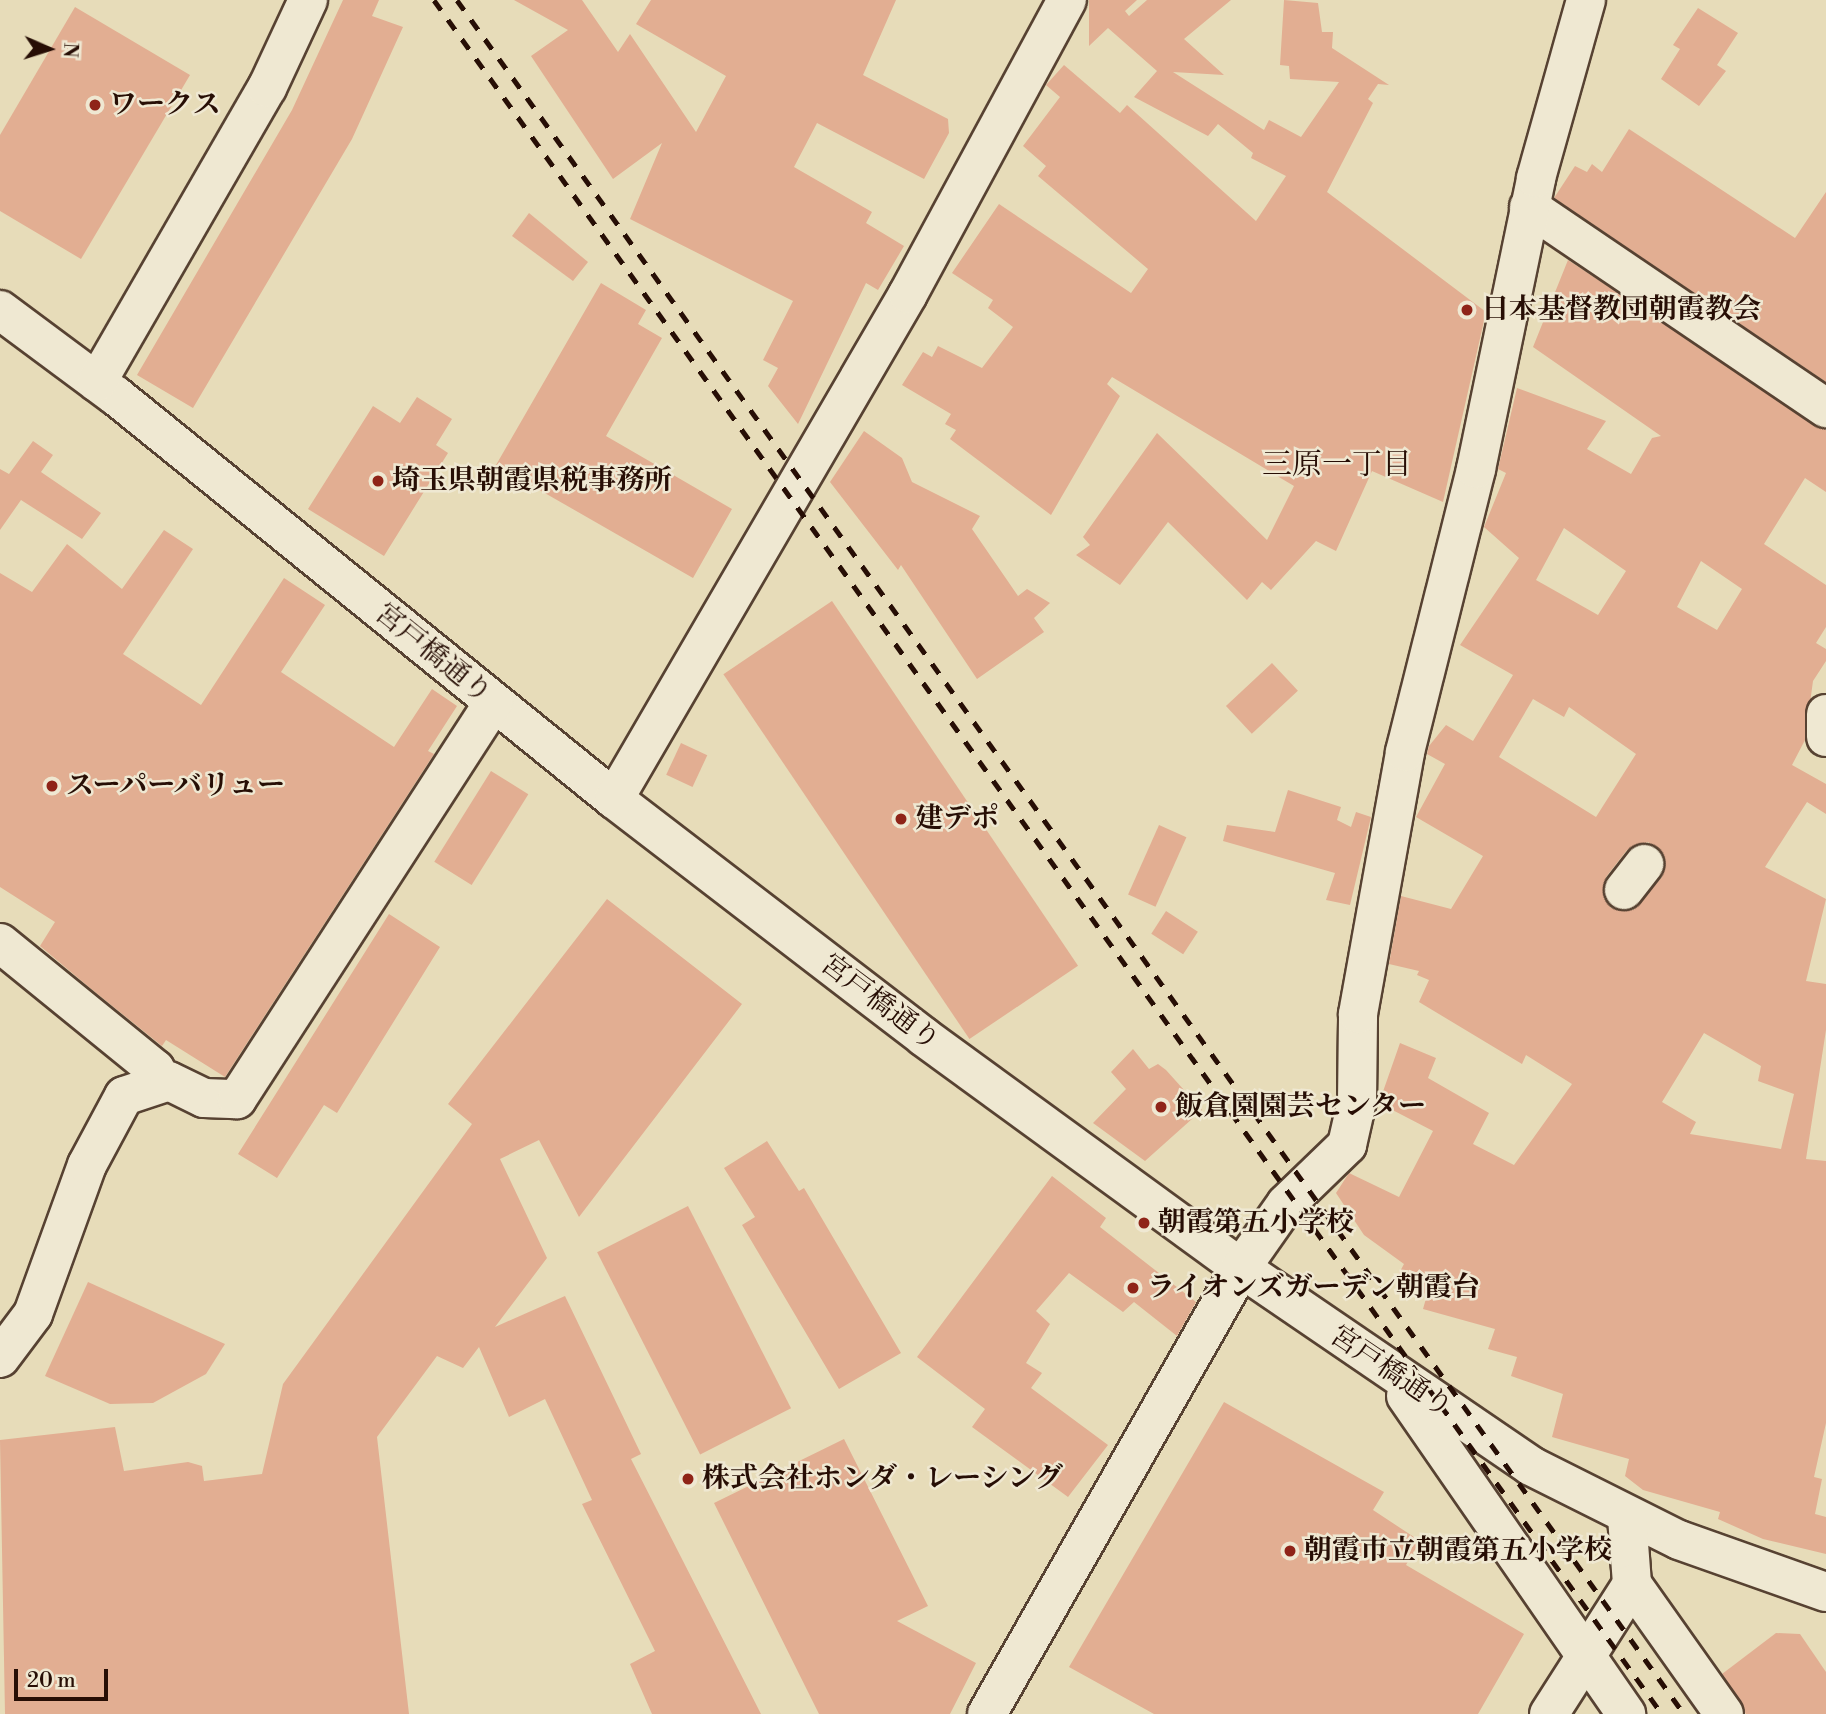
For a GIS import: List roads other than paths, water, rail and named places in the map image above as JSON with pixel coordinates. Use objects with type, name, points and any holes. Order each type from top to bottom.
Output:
[{"type":"street","points":[[97,382],[267,88],[308,0]]},
{"type":"street","points":[[614,799],[908,294],[1067,0]]},
{"type":"street","points":[[987,1714],[1241,1269],[1286,1204],[1347,1145],[1357,1101],[1358,1014],[1405,752],[1476,469],[1530,207],[1586,0]]},
{"type":"street","points":[[1530,207],[1826,408]]},
{"type":"street","name":"宮戸橋通り","points":[[0,310],[97,382],[614,799],[924,1037],[1241,1269],[1384,1369],[1531,1466],[1627,1517],[1826,1592]]},
{"type":"street","points":[[0,1358],[33,1314],[87,1165],[124,1096],[160,1081],[223,1103],[237,1099],[493,703]]},
{"type":"street","points":[[1826,714],[1826,737]]},
{"type":"street","points":[[0,943],[155,1069],[160,1081]]},
{"type":"street","points":[[1384,1369],[1441,1441],[1626,1714]]},
{"type":"street","points":[[1627,1517],[1632,1584],[1724,1714]]},
{"type":"street","points":[[1549,1714],[1583,1654],[1632,1584]]},
{"type":"railway","points":[[434,0],[1662,1714]]},
{"type":"railway","points":[[457,0],[1684,1714]]},
{"type":"place","name":"ワークス","points":[[95,105]]},
{"type":"place","name":"日本基督教団朝霞教会","points":[[1467,310]]},
{"type":"place","name":"埼玉県朝霞県税事務所","points":[[378,481]]},
{"type":"place","name":"スーパーバリュー","points":[[52,786]]},
{"type":"place","name":"建デポ","points":[[901,819]]},
{"type":"place","name":"飯倉園園芸センター","points":[[1161,1107]]},
{"type":"place","name":"朝霞第五小学校","points":[[1144,1223]]},
{"type":"place","name":"ライオンズガーデン朝霞台","points":[[1133,1288]]},
{"type":"place","name":"株式会社ホンダ・レーシング","points":[[688,1479]]},
{"type":"place","name":"朝霞市立朝霞第五小学校","points":[[1290,1551]]},
{"type":"district","name":"三原一丁目","points":[[1337,465]]}]
